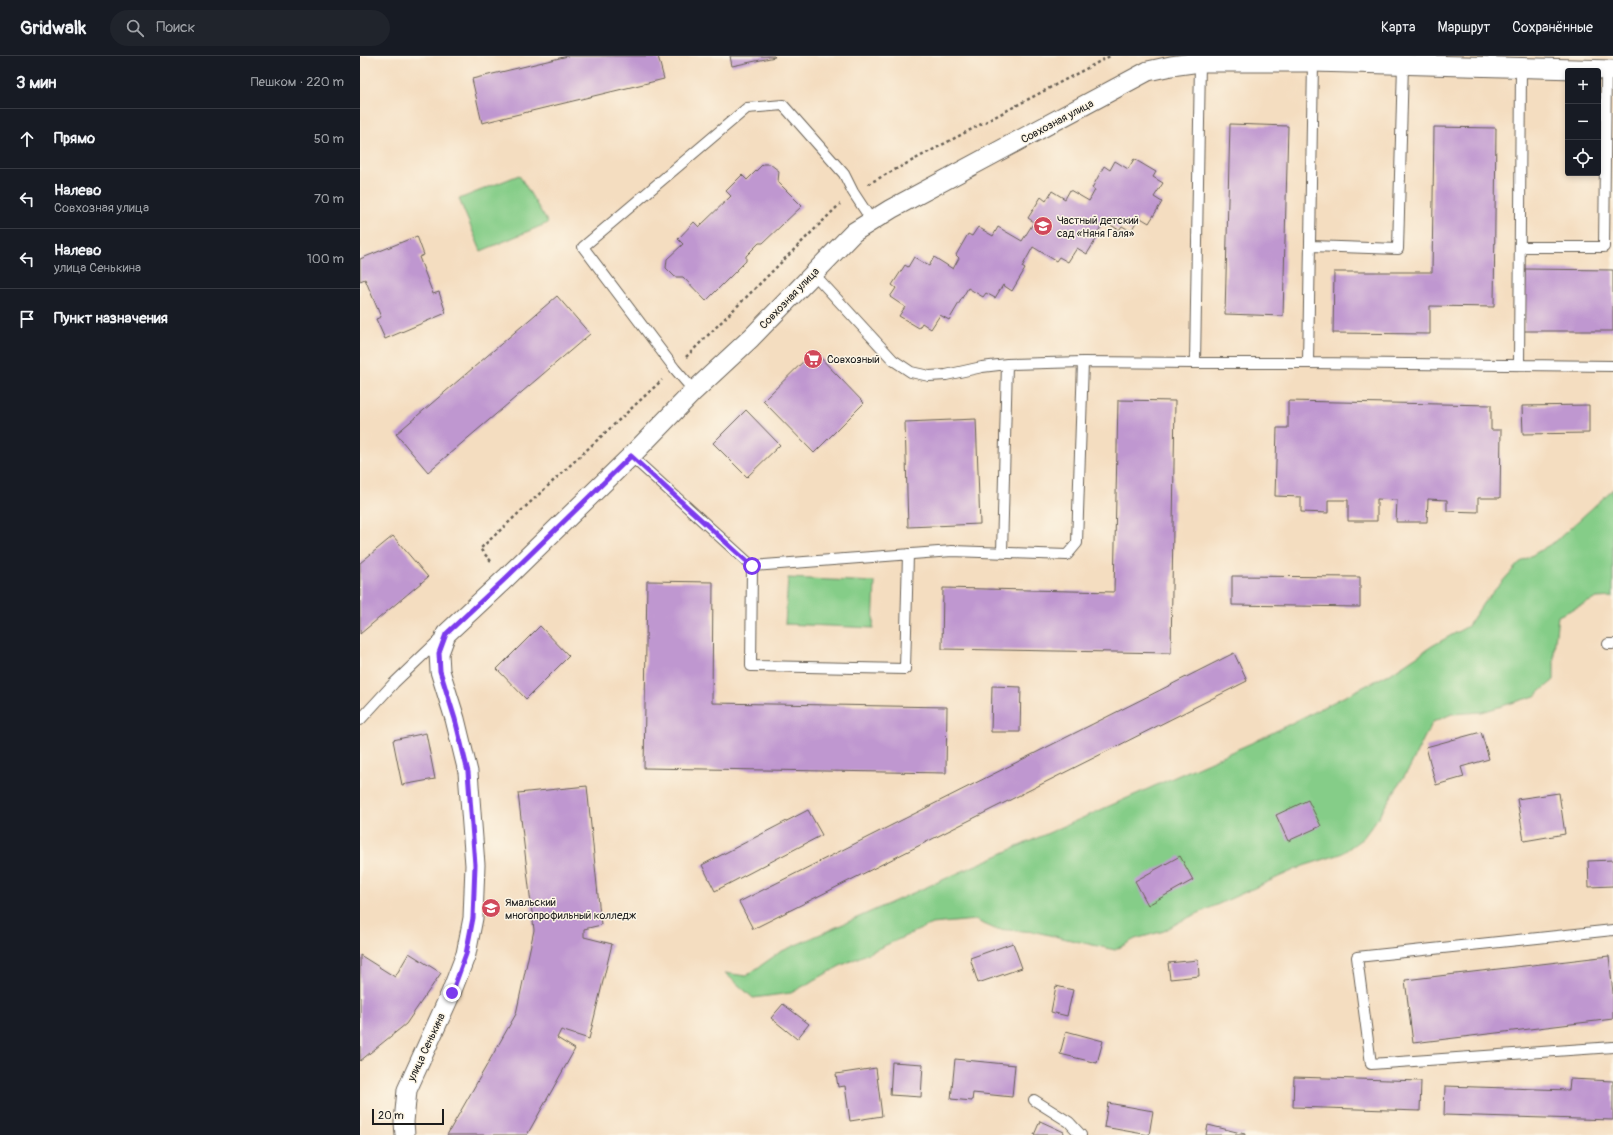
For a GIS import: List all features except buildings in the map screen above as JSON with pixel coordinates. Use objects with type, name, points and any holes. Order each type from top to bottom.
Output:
[{"type":"street","name":"Совхозная улица","points":[[446,634],[506,578],[631,456],[694,390],[751,338],[854,232],[891,209],[1148,71],[1200,62],[1403,64],[1446,60],[1521,67],[1610,70]]},
{"type":"street","name":"улица Сенькина","points":[[405,1135],[404,1122],[407,1090],[452,993],[466,954],[473,918],[475,865],[468,772],[455,719],[440,671],[439,653],[446,634]]},
{"type":"lane","points":[[1195,363],[1200,62]]},
{"type":"lane","points":[[1308,363],[1313,62]]},
{"type":"lane","points":[[1311,246],[1398,249],[1403,64]]},
{"type":"lane","points":[[1519,365],[1521,67]]},
{"type":"lane","points":[[1520,247],[1604,247],[1610,70]]},
{"type":"lane","points":[[694,390],[675,369],[583,247],[747,108],[783,105],[844,174],[853,192],[872,221]]},
{"type":"lane","points":[[813,273],[893,360],[911,372],[929,376],[946,375],[982,366],[1083,362],[1613,366]]},
{"type":"lane","points":[[631,456],[752,566],[952,551],[1067,555],[1077,543],[1083,362]]},
{"type":"lane","points":[[1002,552],[1008,364]]},
{"type":"lane","points":[[752,566],[750,666],[905,669],[908,554]]},
{"type":"lane","points":[[360,720],[394,683],[446,634]]},
{"type":"lane","points":[[1613,930],[1357,957],[1371,1064],[1613,1047]]},
{"type":"lane","points":[[1034,1100],[1069,1122],[1081,1135]]},
{"type":"green space","points":[[519,175],[548,223],[481,251],[459,199]]},
{"type":"green space","points":[[1613,489],[1613,597],[1597,598],[1558,616],[1554,650],[1554,680],[1535,696],[1482,712],[1452,714],[1433,722],[1410,767],[1375,822],[1363,838],[1341,854],[1303,866],[1181,921],[1164,931],[1135,939],[1115,950],[1036,932],[995,929],[975,920],[932,924],[840,966],[791,993],[753,998],[725,973],[746,976],[780,952],[1256,741],[1393,672],[1432,646],[1468,626],[1484,602],[1519,563],[1556,541]]},
{"type":"green space","points":[[788,578],[875,582],[873,628],[785,624]]},
{"type":"place","name":"Частный детский сад «Няня Галя»","points":[[1043,226]]},
{"type":"place","name":"Совхозный","points":[[813,359]]},
{"type":"place","name":"Ямальский многопрофильный колледж","points":[[491,908]]},
{"type":"route","points":[[452,993],[466,954],[473,918],[475,865],[468,772],[455,719],[440,671],[439,653],[446,634],[506,578],[631,456],[727,545],[752,566]]}]
